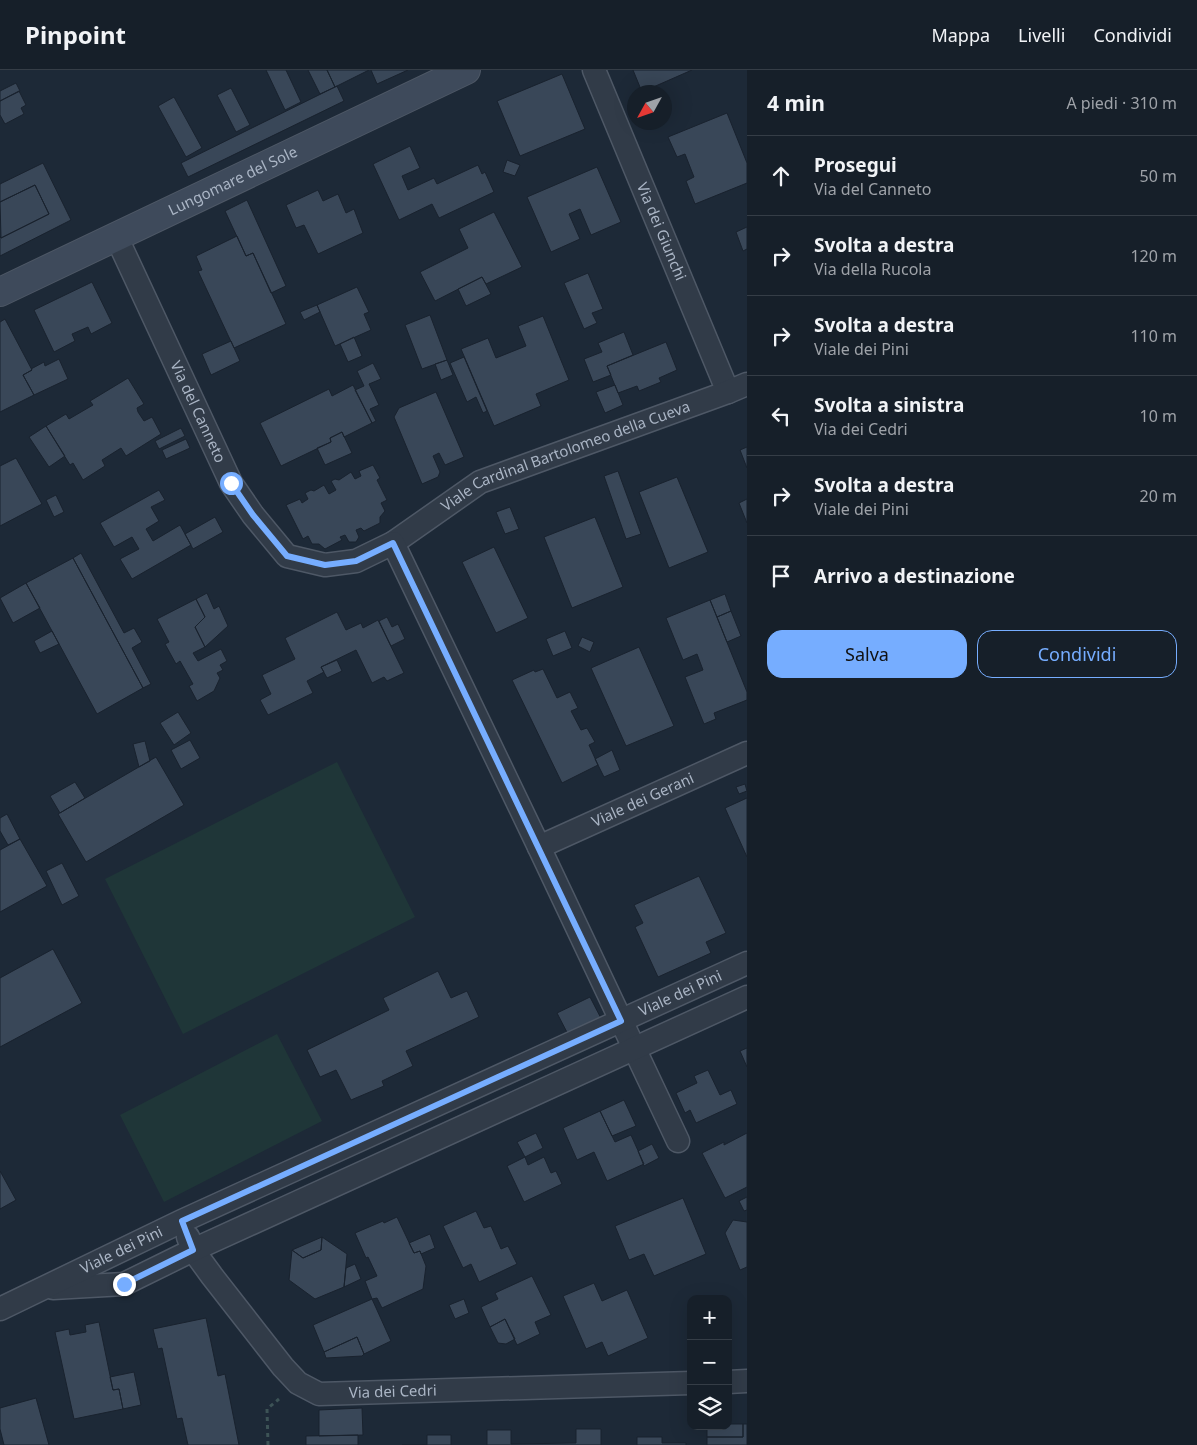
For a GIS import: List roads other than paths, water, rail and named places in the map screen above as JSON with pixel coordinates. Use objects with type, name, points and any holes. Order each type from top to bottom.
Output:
[{"type":"street","name":"Lungomare del Sole","points":[[0,292],[466,70]]},
{"type":"street","name":"Via dei Giunchi","points":[[594,70],[737,388]]},
{"type":"street","name":"Via del Canneto","points":[[116,236],[231,483],[253,515],[287,556],[325,565],[356,561],[393,543]]},
{"type":"street","name":"Viale Cardinal Bartolomeo della Cueva","points":[[393,543],[480,482],[737,388]]},
{"type":"street","points":[[393,543],[678,1141]]},
{"type":"street","name":"Viale dei Gerani","points":[[539,847],[747,753]]},
{"type":"street","name":"Viale dei Pini","points":[[0,1309],[182,1221],[747,962]]},
{"type":"street","name":"Viale dei Pini","points":[[42,1288],[124,1284],[193,1250],[747,997]]},
{"type":"street","name":"Via dei Cedri","points":[[182,1221],[193,1250],[283,1367],[298,1383],[319,1394],[687,1383]]},
{"type":"street","points":[[732,1382],[747,1381]]}]
